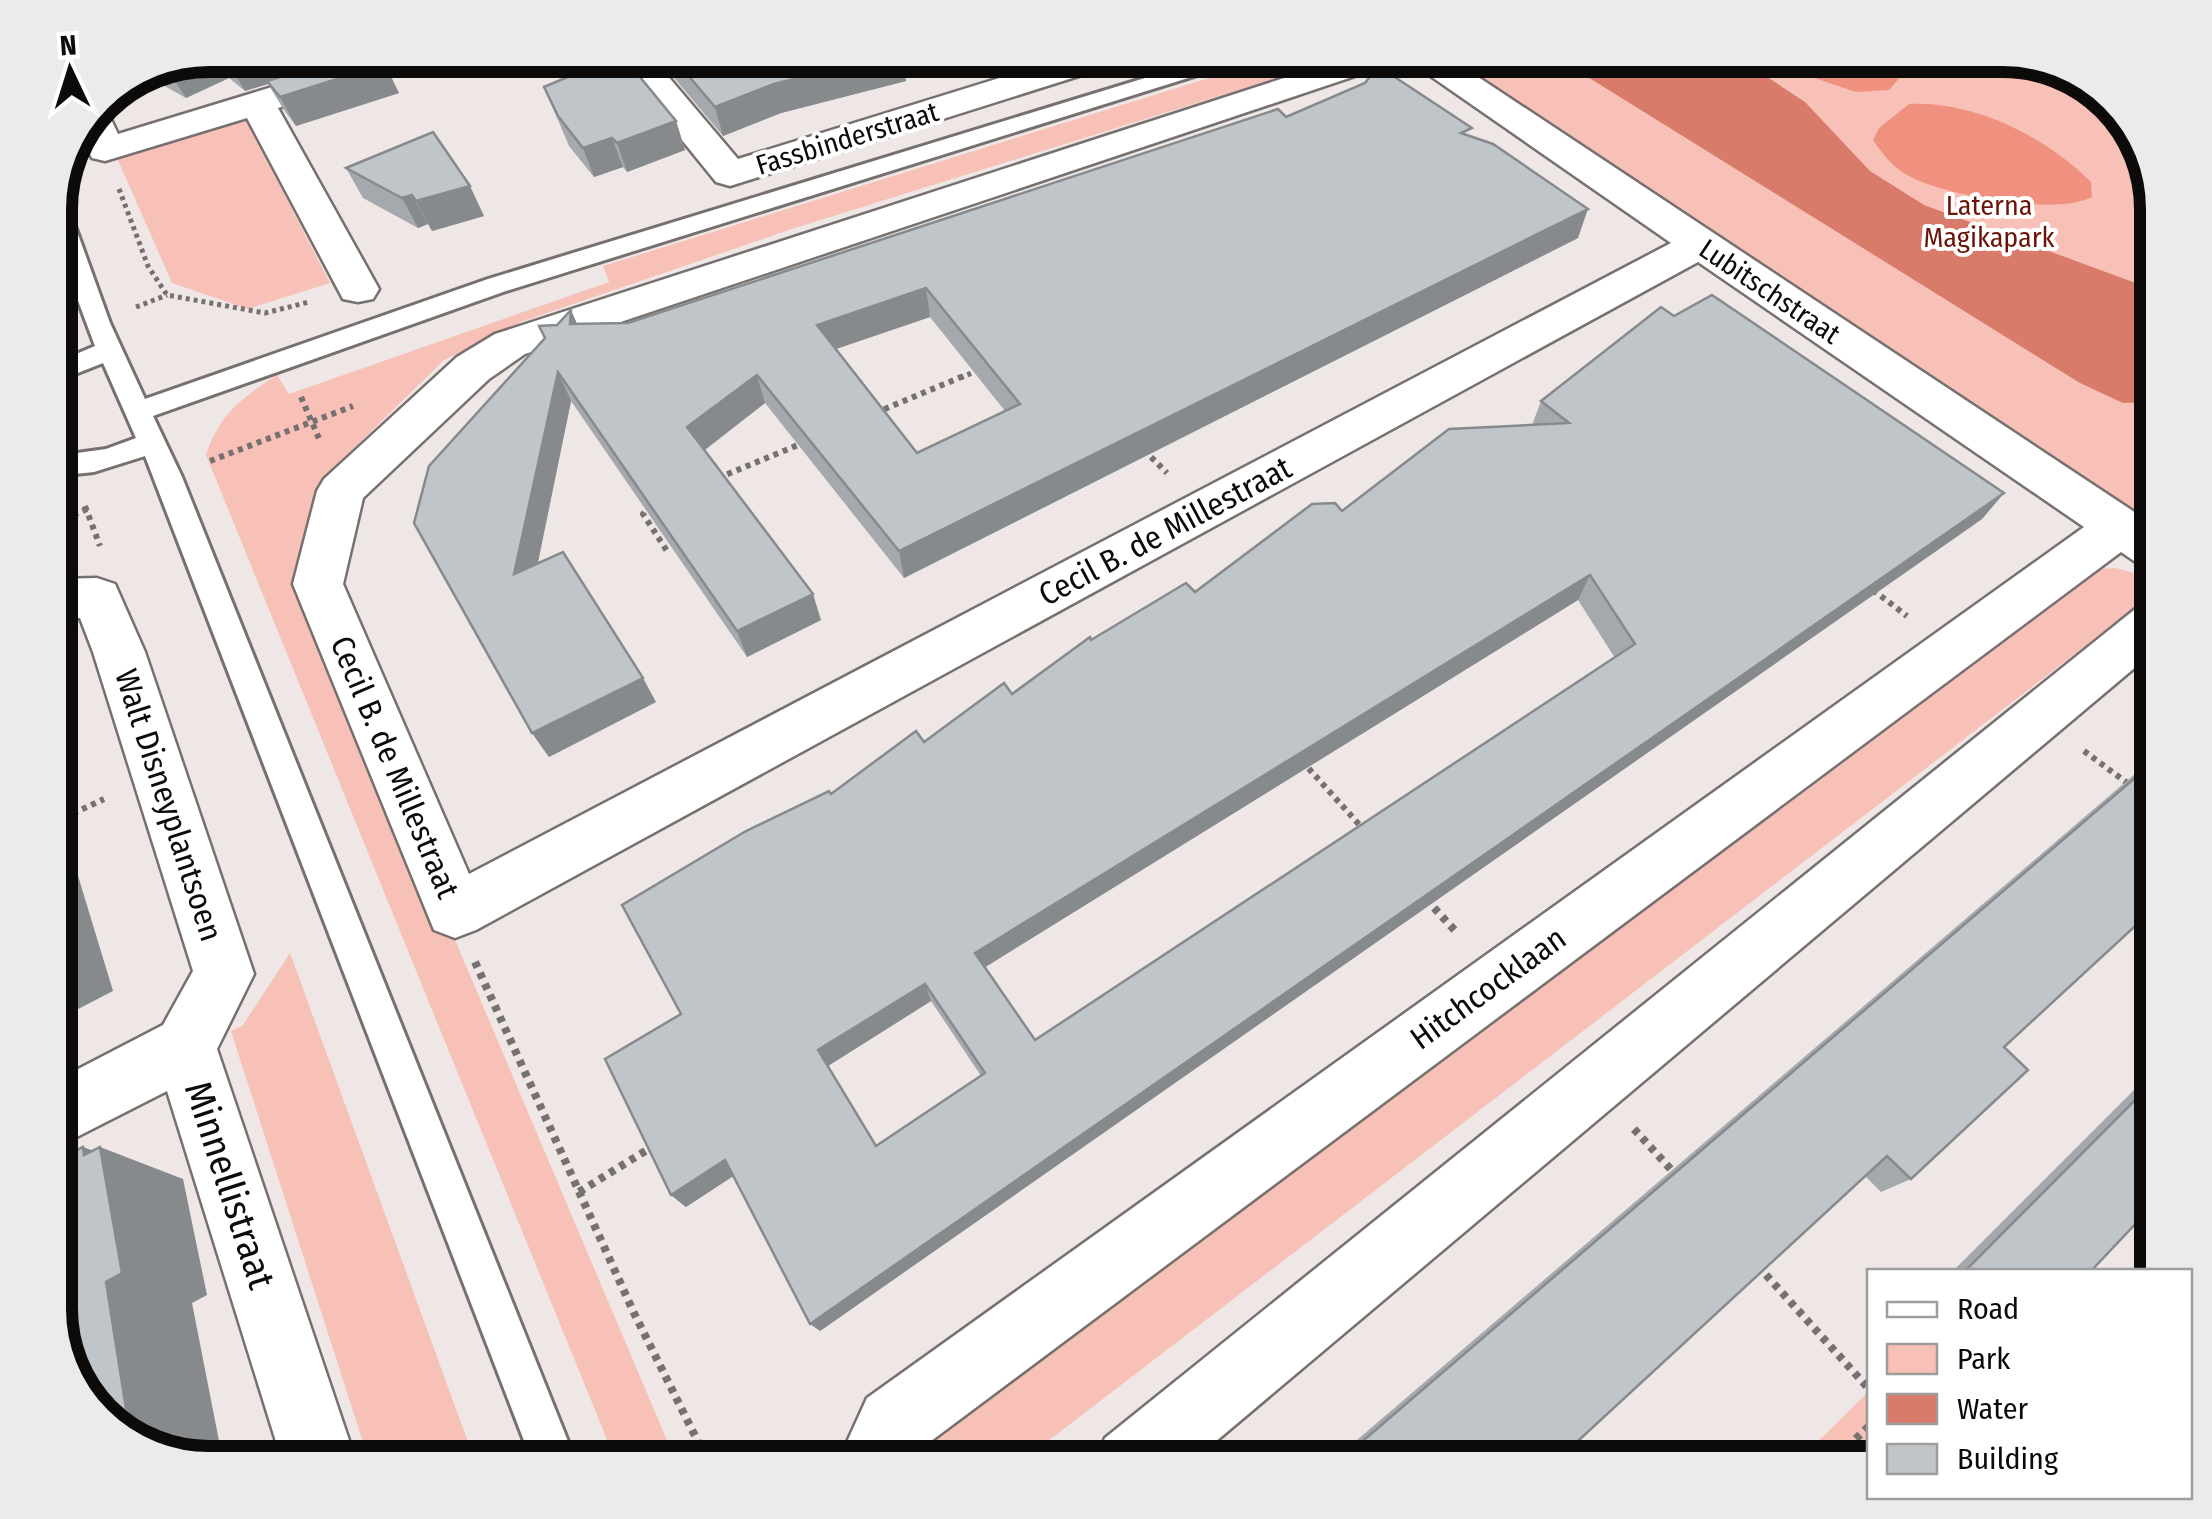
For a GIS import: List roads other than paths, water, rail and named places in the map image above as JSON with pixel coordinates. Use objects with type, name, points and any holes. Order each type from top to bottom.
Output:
[{"type":"street","points":[[99,134],[257,104],[356,73]]},
{"type":"street","name":"Fassbinderstraat","points":[[646,73],[730,174],[1053,73]]},
{"type":"street","name":"Cecil B. de Millestraat","points":[[1337,73],[510,344],[472,368],[341,490],[318,584],[455,911],[1700,244]]},
{"type":"street","name":"Lubitschstraat","points":[[1448,73],[2138,539]]},
{"type":"street","points":[[257,104],[358,289]]},
{"type":"street","name":"Hitchcocklaan","points":[[882,1446],[892,1424],[1951,650],[2138,539]]},
{"type":"street","name":"Walt Disneyplantsoen","points":[[76,598],[120,652],[224,974],[185,1047]]},
{"type":"street","points":[[1153,1446],[2140,634]]},
{"type":"street","name":"Minnellistraat","points":[[73,1106],[185,1047],[314,1446]]},
{"type":"lane","points":[[73,466],[120,457],[146,426],[497,285],[1184,73]]},
{"type":"lane","points":[[73,252],[110,350],[168,476],[548,1446]]},
{"type":"lane","points":[[73,365],[110,350]]},
{"type":"water","points":[[1581,73],[1761,73],[1805,102],[1870,171],[1924,205],[2140,285],[2140,402],[2123,403],[2080,383]]},
{"type":"park label","name":"Laterna Magikapark","points":[[1989,221]]}]
